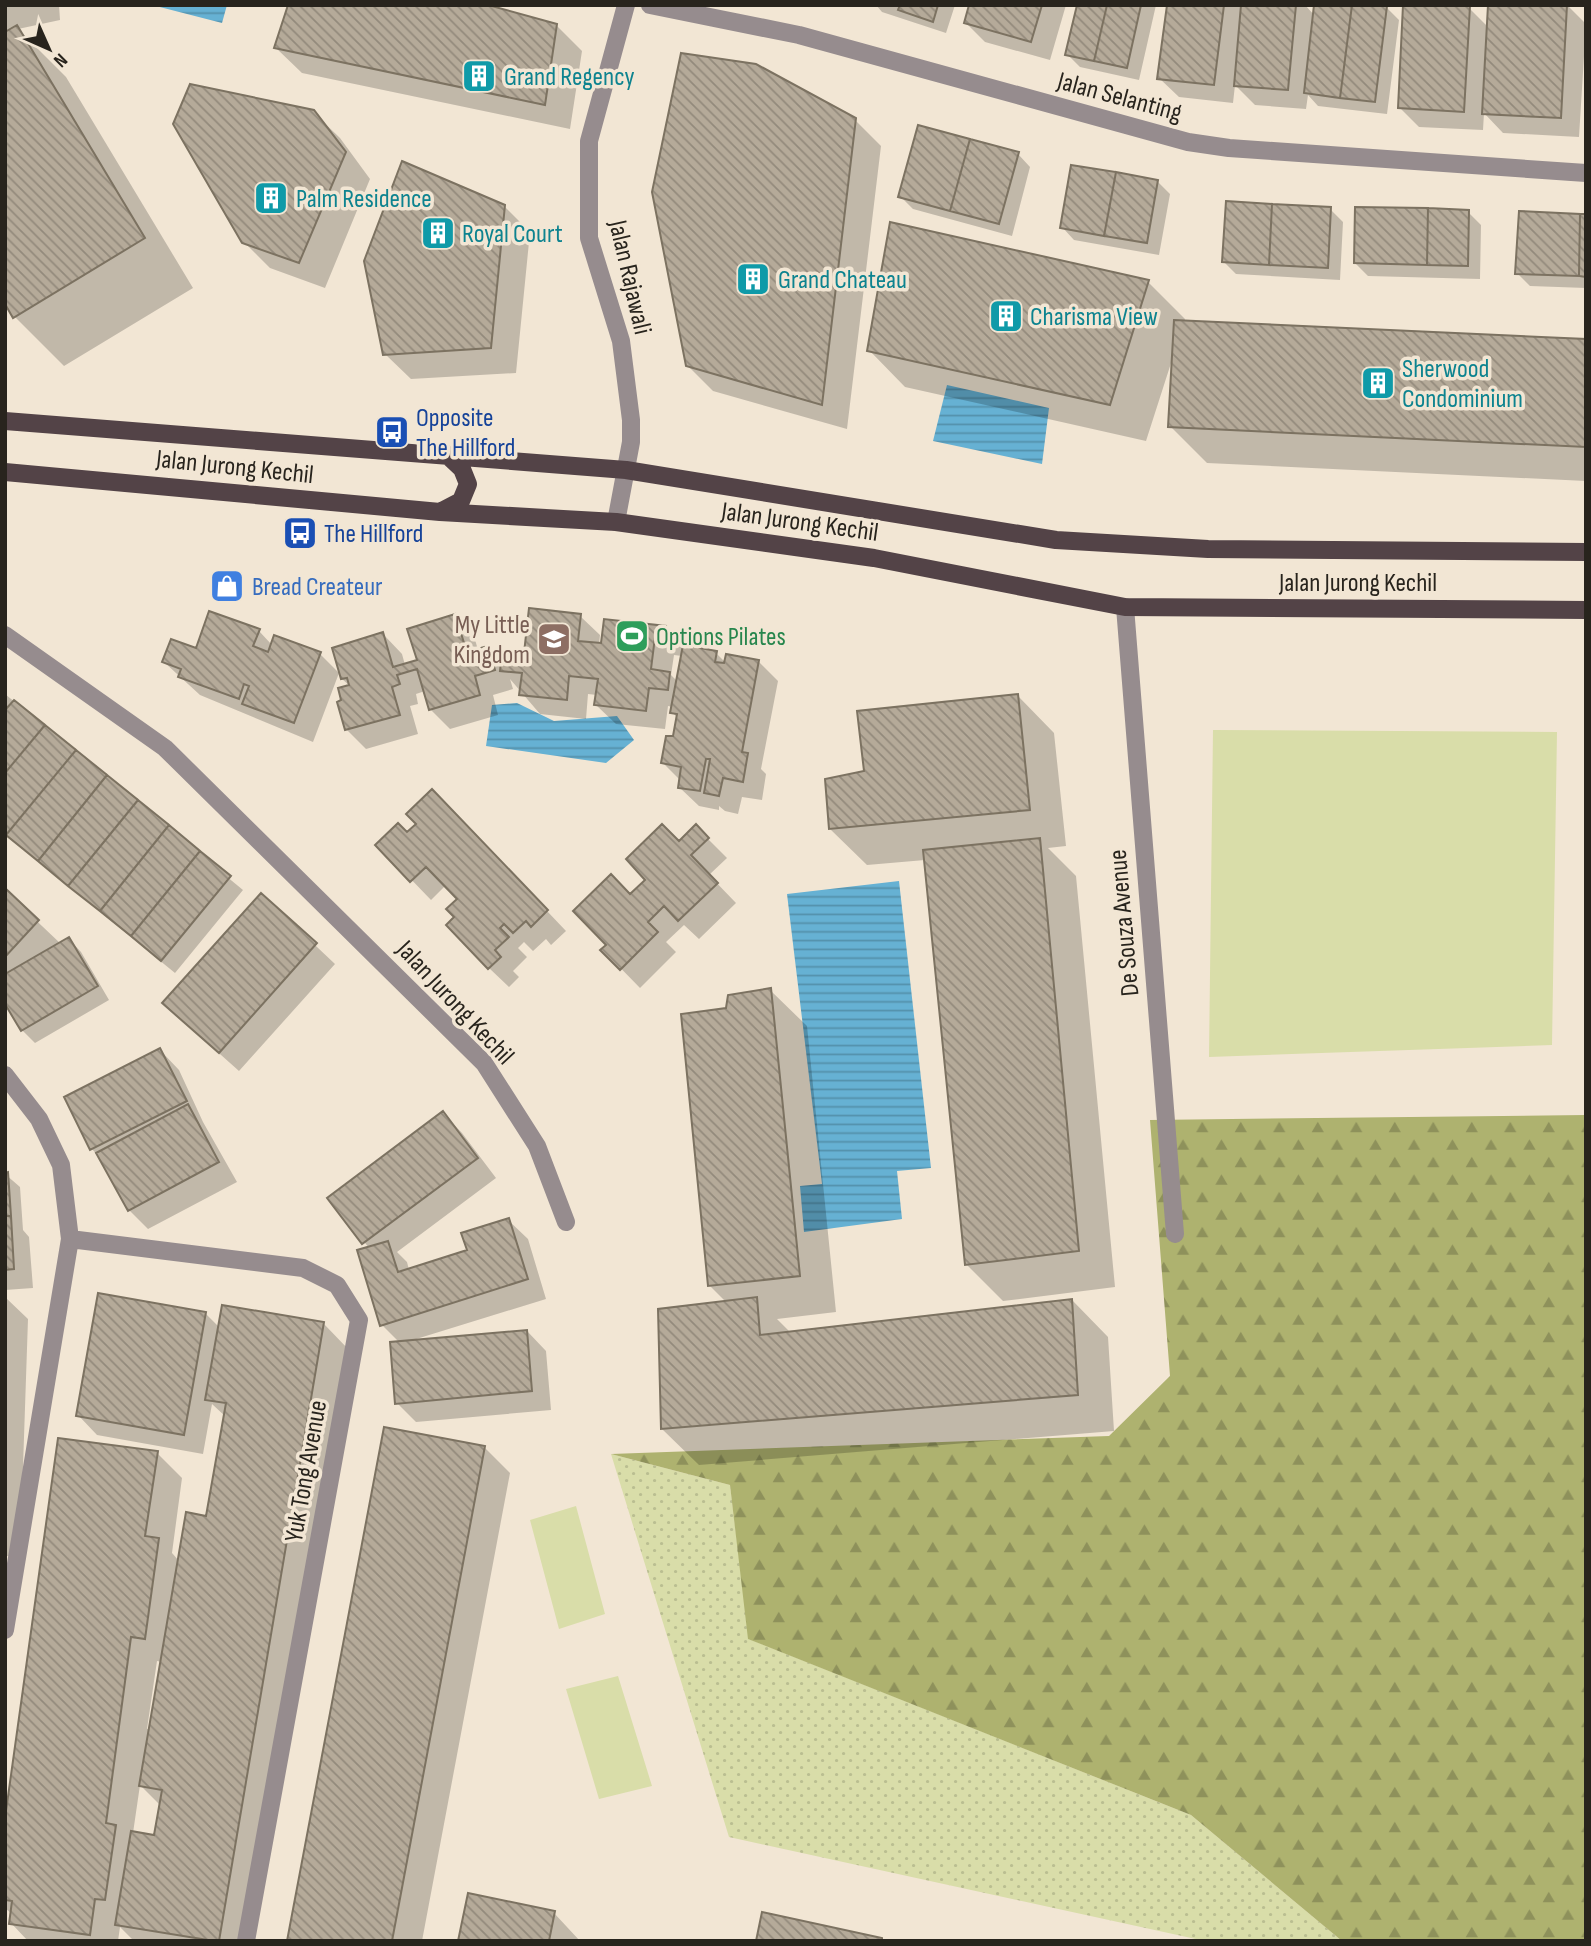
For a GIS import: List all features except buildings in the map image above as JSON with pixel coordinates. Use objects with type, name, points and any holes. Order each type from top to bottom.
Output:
[{"type":"main road","name":"Jalan Jurong Kechil","points":[[5,421],[626,470],[1056,540],[1208,549],[1586,552]]},
{"type":"main road","points":[[440,512],[461,501],[468,484],[462,469],[446,454]]},
{"type":"main road","name":"Jalan Jurong Kechil","points":[[5,472],[440,512],[616,522],[862,556],[1125,607],[1586,610]]},
{"type":"street","name":"Jalan Rajawali","points":[[616,522],[626,470],[631,420],[621,341],[590,238],[589,141],[626,5]]},
{"type":"street","name":"Jalan Selanting","points":[[650,5],[799,35],[1188,142],[1229,148],[1586,173]]},
{"type":"street","name":"De Souza Avenue","points":[[1125,607],[1175,1234]]},
{"type":"street","name":"Jalan Jurong Kechil","points":[[5,635],[165,748],[484,1063],[537,1146],[566,1222]]},
{"type":"street","points":[[5,1075],[39,1119],[61,1165],[70,1239],[5,1630]]},
{"type":"street","name":"Yuk Tong Avenue","points":[[70,1239],[303,1268],[337,1285],[359,1320],[246,1941]]},
{"type":"green space","points":[[1213,730],[1557,732],[1552,1045],[1209,1057]]},
{"type":"green space","points":[[1586,1115],[1586,1941],[1342,1941],[1191,1815],[748,1639],[730,1485],[611,1454],[1109,1436],[1170,1376],[1150,1120]]},
{"type":"green space","points":[[611,1454],[730,1485],[749,1639],[1191,1815],[1342,1941],[1205,1941],[729,1837]]},
{"type":"green space","points":[[576,1506],[605,1614],[559,1629],[530,1520]]},
{"type":"green space","points":[[618,1676],[652,1786],[599,1799],[566,1689]]},
{"type":"water","points":[[152,5],[227,5],[222,23]]},
{"type":"water","points":[[947,385],[1049,408],[1042,464],[933,441]]},
{"type":"water","points":[[517,703],[554,721],[617,716],[634,740],[606,763],[486,746],[492,705]]},
{"type":"water","points":[[899,881],[931,1168],[897,1171],[902,1219],[804,1232],[800,1186],[822,1184],[787,894]]},
{"type":"place","name":"Grand Regency","points":[[479,76]]},
{"type":"place","name":"Palm Residence","points":[[271,198]]},
{"type":"place","name":"Royal Court","points":[[438,233]]},
{"type":"place","name":"Grand Chateau","points":[[753,279]]},
{"type":"place","name":"Charisma View","points":[[1006,316]]},
{"type":"place","name":"Sherwood Condominium","points":[[1378,383]]},
{"type":"place","name":"Opposite The Hillford","points":[[392,432]]},
{"type":"place","name":"The Hillford","points":[[300,533]]},
{"type":"place","name":"Bread Createur","points":[[227,586]]},
{"type":"place","name":"Options Pilates","points":[[632,636]]},
{"type":"place","name":"My Little Kingdom","points":[[554,639]]}]
